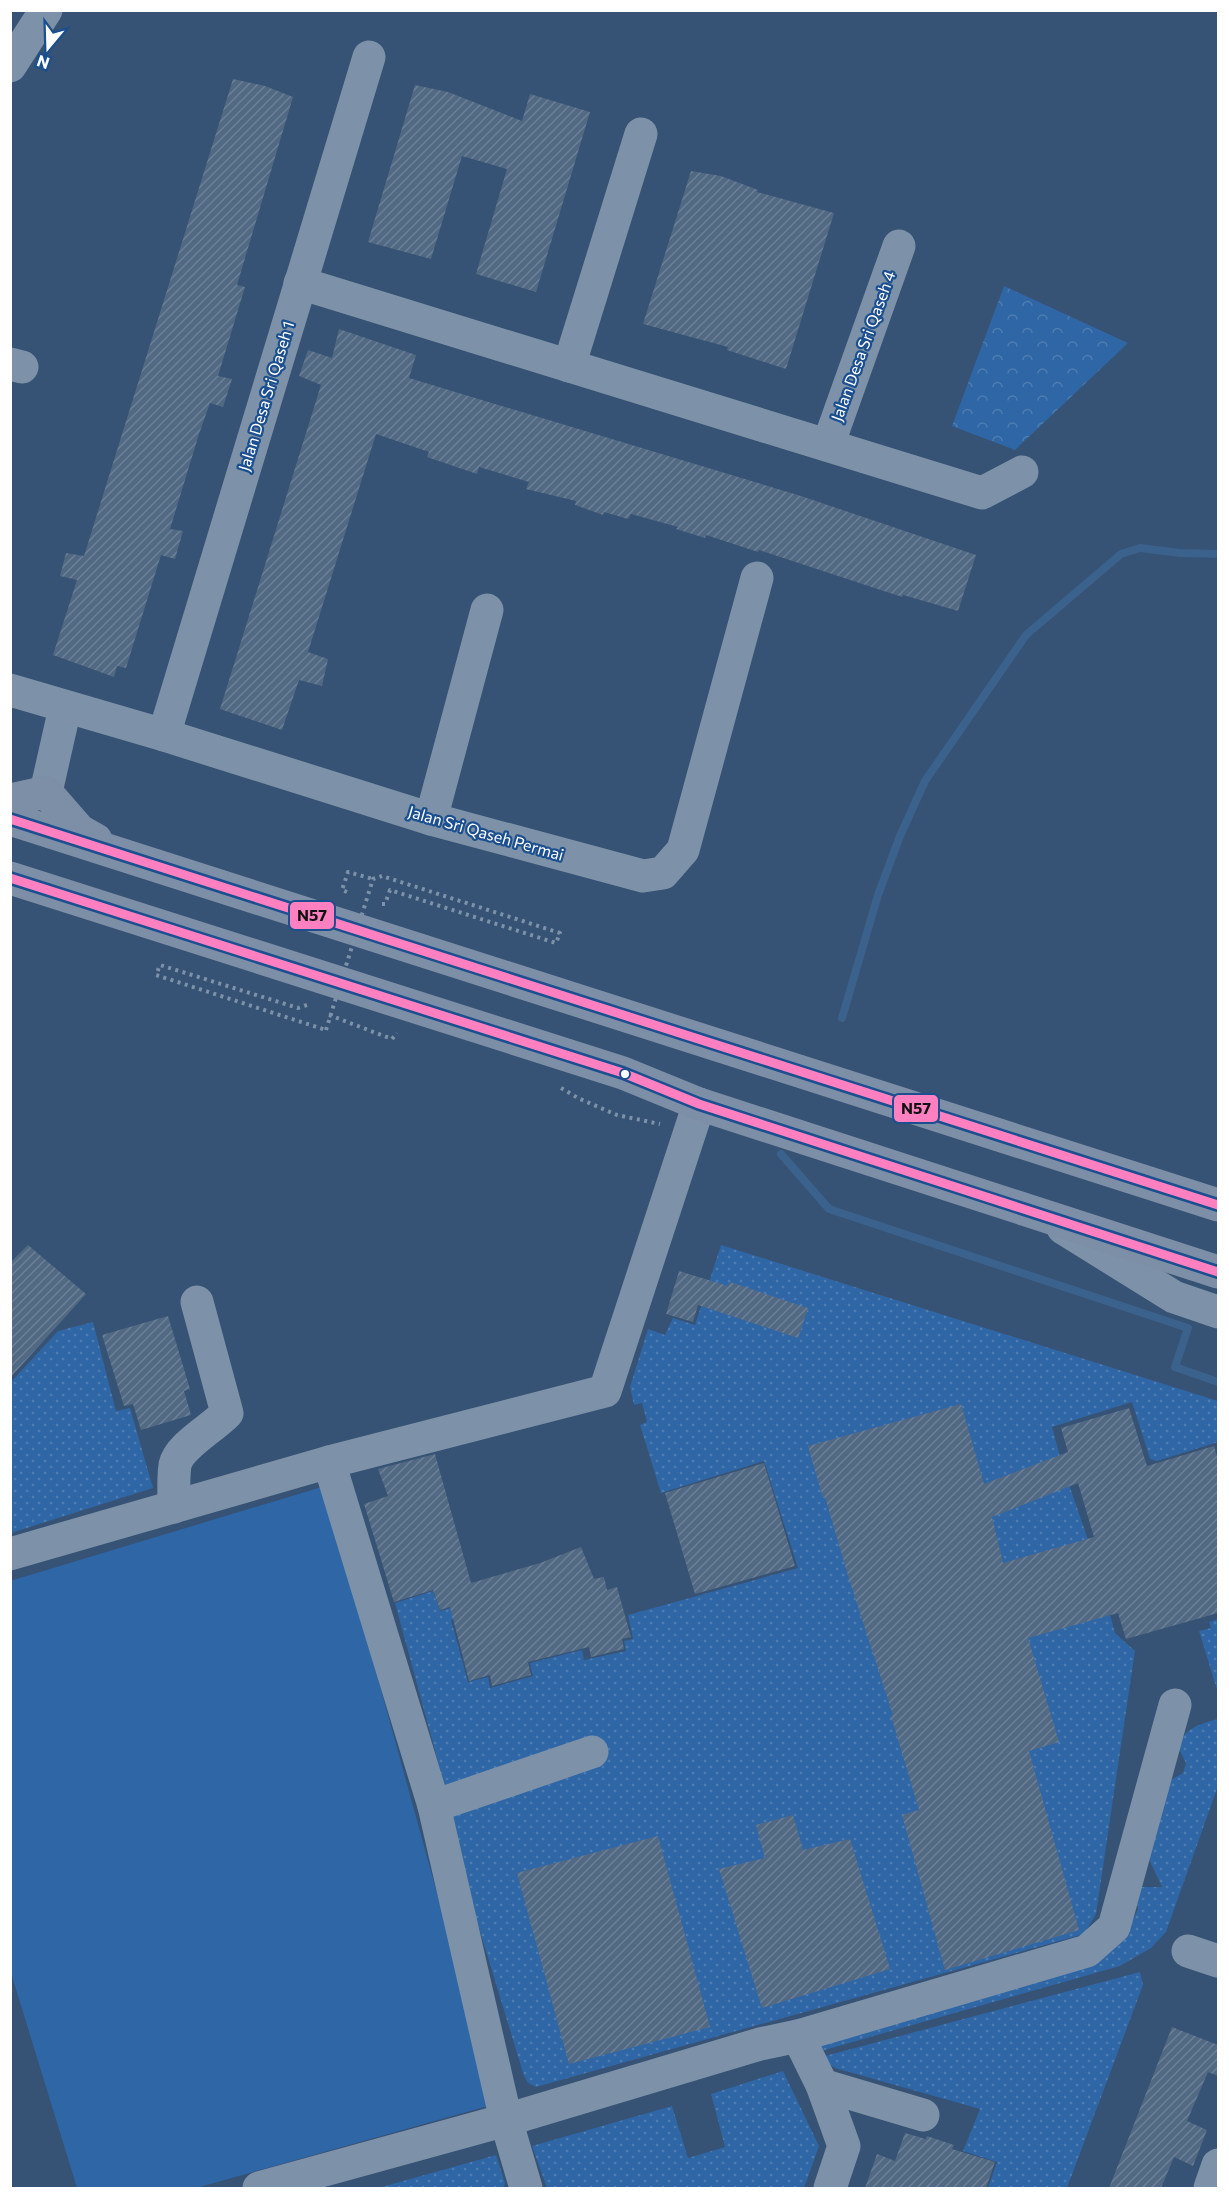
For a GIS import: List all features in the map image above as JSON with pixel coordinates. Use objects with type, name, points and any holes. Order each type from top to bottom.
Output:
[{"type":"main road","points":[[10,800],[46,792],[80,831],[119,854]]},
{"type":"main road","points":[[10,819],[1218,1205]]},
{"type":"main road","points":[[10,878],[623,1073],[699,1104],[1218,1272]]},
{"type":"street","points":[[10,66],[46,10]]},
{"type":"street","name":"Jalan Desa Sri Qaseh 1","points":[[164,735],[369,57]]},
{"type":"street","points":[[569,366],[641,134]]},
{"type":"street","name":"Jalan Desa Sri Qaseh 4","points":[[828,445],[899,246]]},
{"type":"street","points":[[300,283],[982,493],[1022,472]]},
{"type":"street","name":"Jalan Sri Qaseh Permai","points":[[10,690],[65,708],[164,735],[432,819],[643,876],[663,873],[683,850],[757,578]]},
{"type":"street","points":[[432,819],[487,610]]},
{"type":"street","points":[[46,792],[65,708]]},
{"type":"street","points":[[10,1554],[329,1462],[605,1391],[699,1104]]},
{"type":"street","points":[[1046,1217],[1174,1297],[1218,1312]]},
{"type":"street","points":[[174,1507],[175,1464],[180,1453],[227,1413],[197,1302]]},
{"type":"street","points":[[329,1462],[434,1806],[506,2120],[526,2188]]},
{"type":"street","points":[[259,2188],[506,2120],[760,2044],[798,2036],[1087,1951],[1114,1927],[1175,1705]]},
{"type":"street","points":[[434,1806],[592,1752]]},
{"type":"street","points":[[798,2036],[822,2085],[844,2146],[830,2188]]},
{"type":"street","points":[[822,2085],[923,2115]]},
{"type":"street","points":[[1210,2188],[1218,2165]]},
{"type":"path","points":[[353,894],[342,890],[348,872],[373,879],[382,876],[560,933],[556,943],[390,890],[385,904],[363,897]]},
{"type":"path","points":[[310,1004],[298,1008],[160,965],[156,975],[326,1030],[373,879]]},
{"type":"path","points":[[329,1016],[393,1039],[403,1025]]},
{"type":"green space","points":[[1004,286],[1128,343],[1015,450],[952,426]]},
{"type":"green space","points":[[721,1245],[1218,1401],[1218,1442],[1157,1461],[1150,1459],[1132,1402],[1052,1427],[1063,1467],[1096,1563],[1115,1633],[1135,1651],[1096,1914],[1084,1934],[536,2087],[528,2083],[524,2076],[451,1836],[453,1817],[395,1603],[433,1591],[440,1611],[468,1603],[472,1614],[451,1620],[468,1682],[488,1677],[490,1688],[533,1676],[530,1663],[582,1650],[584,1660],[626,1651],[624,1641],[633,1639],[628,1615],[798,1568],[764,1461],[661,1493],[640,1425],[647,1422],[642,1403],[634,1405],[630,1387],[648,1329],[665,1335],[673,1318],[695,1325]]},
{"type":"green space","points":[[93,1322],[116,1411],[130,1408],[153,1488],[11,1533],[11,1382],[58,1331]]},
{"type":"green space","points":[[325,1486],[495,2104],[196,2188],[77,2188],[11,1973],[10,1581]]},
{"type":"green space","points":[[1218,1619],[1218,1693],[1199,1631],[1211,1628],[1209,1622]]},
{"type":"green space","points":[[1218,1719],[1218,1786],[1166,1932],[1151,1948],[1120,1966],[821,2051],[820,2044],[1131,1924],[1138,1909],[1135,1887],[1162,1887],[1147,1855],[1169,1781],[1183,1773],[1186,1763],[1178,1747],[1184,1735],[1189,1731]]},
{"type":"green space","points":[[1140,1972],[1143,1985],[1067,2188],[988,2188],[997,2162],[963,2151],[980,2109],[835,2068],[829,2064],[825,2056]]},
{"type":"green space","points":[[783,2071],[819,2146],[804,2188],[547,2188],[532,2146],[672,2106],[688,2158],[725,2147],[711,2094]]},
{"type":"green space","points":[[496,2155],[505,2183],[504,2188],[378,2188]]},
{"type":"building","points":[[233,79],[265,86],[293,97],[237,285],[245,287],[218,376],[232,379],[223,407],[210,403],[199,434],[170,529],[183,531],[175,559],[161,555],[126,668],[117,666],[114,677],[53,655],[77,580],[60,576],[66,553],[84,556]]},
{"type":"building","points":[[415,85],[448,92],[522,121],[530,94],[590,112],[536,292],[476,274],[507,169],[462,156],[431,259],[368,242]]},
{"type":"building","points":[[691,171],[721,176],[758,190],[757,192],[834,213],[786,369],[727,350],[728,347],[643,324]]},
{"type":"building","points":[[339,329],[416,355],[409,378],[801,496],[976,555],[958,611],[903,595],[902,597],[759,550],[758,552],[706,535],[705,538],[676,529],[678,527],[631,514],[628,519],[604,512],[603,515],[575,505],[576,501],[526,489],[529,482],[479,467],[477,474],[427,457],[429,452],[376,434],[308,652],[328,659],[322,686],[299,680],[282,730],[220,709],[321,385],[299,376],[308,350],[332,358]]},
{"type":"building","points":[[28,1245],[86,1294],[10,1378],[10,1263]]},
{"type":"building","points":[[679,1271],[728,1286],[730,1282],[808,1308],[798,1338],[698,1305],[693,1322],[666,1314]]},
{"type":"building","points":[[168,1316],[190,1389],[184,1391],[191,1415],[141,1430],[133,1404],[124,1406],[102,1335]]},
{"type":"building","points":[[961,1404],[984,1484],[1068,1452],[1061,1428],[1129,1408],[1147,1466],[1214,1446],[1218,1460],[1218,1613],[1126,1639],[1118,1613],[1028,1638],[1059,1742],[1029,1751],[1079,1930],[945,1970],[902,1815],[919,1810],[891,1716],[893,1715],[808,1446]],"holes":[[[1078,1483],[1094,1537],[1003,1563],[992,1517]]]},
{"type":"building","points":[[435,1454],[471,1583],[540,1563],[581,1547],[594,1579],[604,1577],[607,1590],[617,1587],[631,1637],[622,1639],[624,1649],[591,1657],[589,1647],[528,1662],[531,1675],[492,1686],[490,1675],[469,1681],[450,1607],[440,1610],[433,1590],[394,1602],[364,1504],[388,1496],[378,1469]]},
{"type":"building","points":[[764,1463],[795,1566],[695,1594],[665,1493]]},
{"type":"building","points":[[793,1815],[803,1850],[850,1839],[890,1969],[762,2008],[719,1869],[765,1858],[756,1825]]},
{"type":"building","points":[[658,1836],[710,2027],[569,2064],[517,1873]]},
{"type":"building","points":[[1172,2027],[1218,2045],[1218,2076],[1208,2072],[1187,2121],[1207,2130],[1193,2166],[1174,2157],[1161,2188],[1109,2188]]},
{"type":"building","points":[[905,2133],[926,2139],[927,2136],[954,2145],[952,2149],[995,2162],[986,2188],[865,2188],[877,2154],[895,2161]]},
{"type":"waterway","points":[[842,1018],[878,895],[900,836],[925,781],[1026,635],[1121,554],[1140,548],[1180,553],[1218,554]]},
{"type":"waterway","points":[[781,1154],[829,1209],[1188,1328],[1175,1367],[1218,1382]]},
{"type":"transit line","name":"N57","points":[[10,819],[1218,1205]]},
{"type":"transit line","name":"N57","points":[[10,878],[623,1073],[699,1104],[1218,1272]]}]
